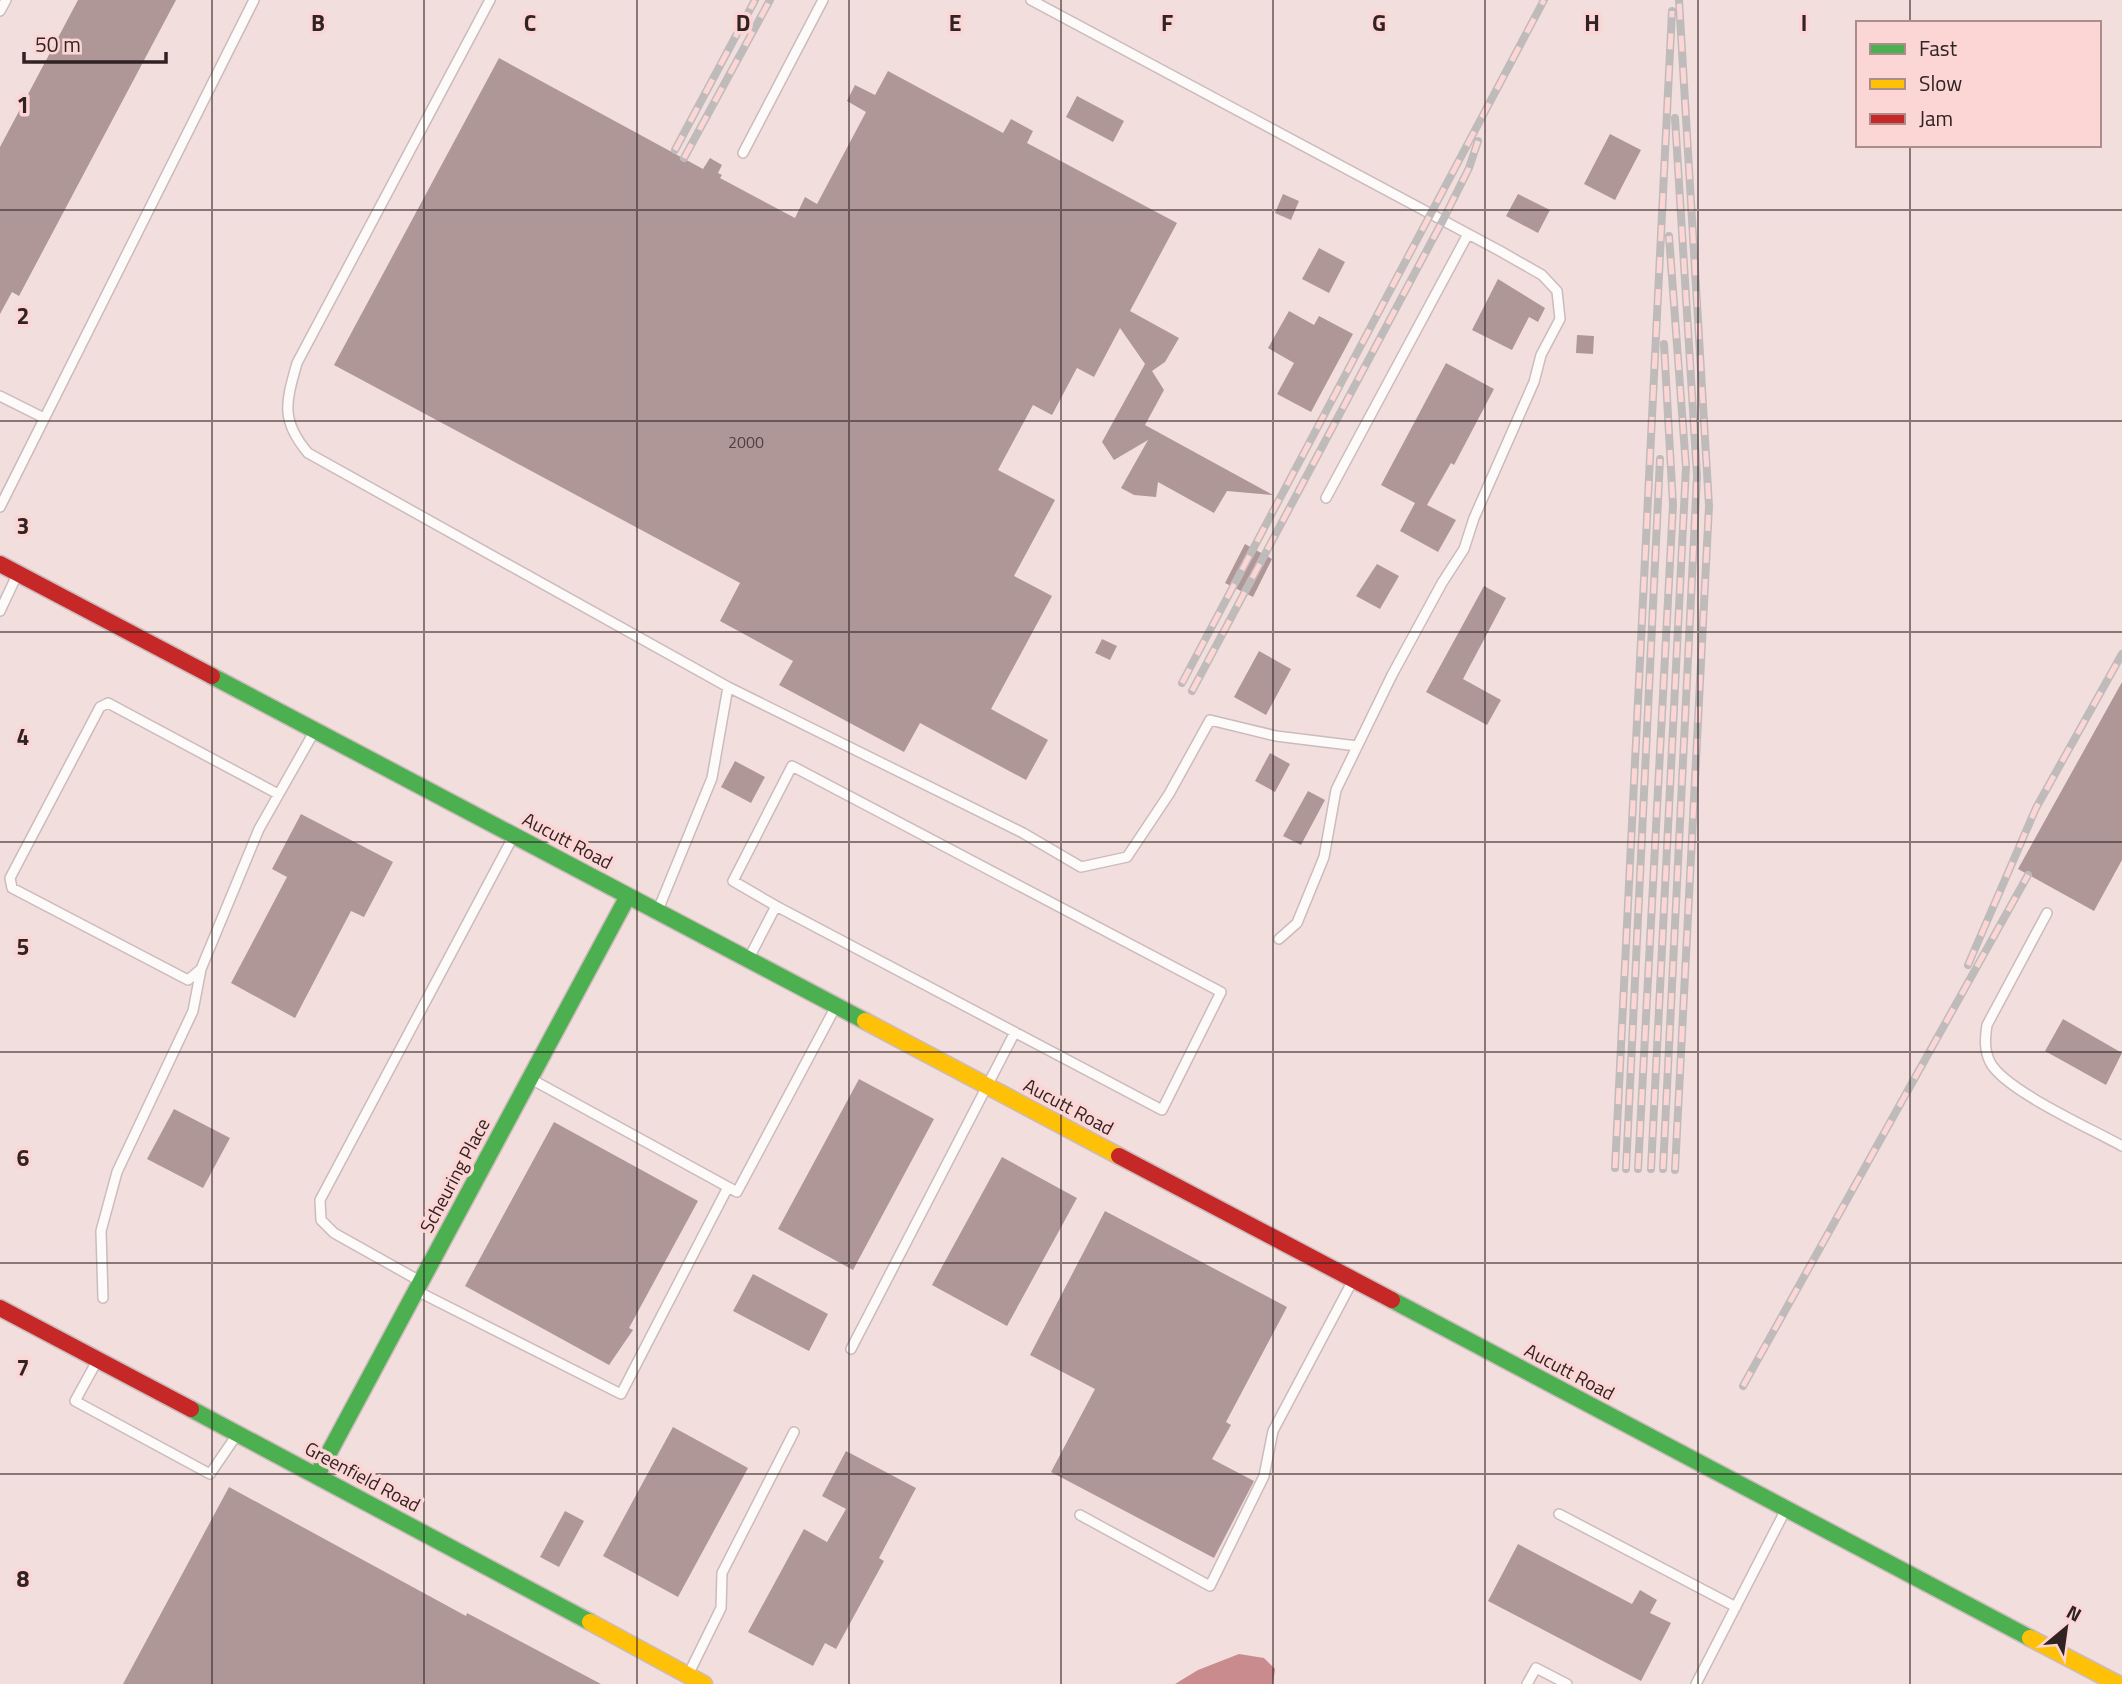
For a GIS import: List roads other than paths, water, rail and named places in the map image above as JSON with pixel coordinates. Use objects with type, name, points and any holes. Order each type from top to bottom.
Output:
[{"type":"street","name":"Aucutt Road","points":[[0,564],[2118,1684]]},
{"type":"street","name":"Scheuring Place","points":[[317,1475],[628,896]]},
{"type":"street","name":"Greenfield Road","points":[[0,1308],[317,1475],[685,1680],[704,1684]]},
{"type":"lane","points":[[0,11],[6,0]]},
{"type":"lane","points":[[0,507],[254,0]]},
{"type":"lane","points":[[490,0],[297,363],[286,404],[291,433],[308,453],[728,687],[1023,833],[1081,867],[1127,857],[1169,794],[1210,720],[1276,736],[1357,746]]},
{"type":"lane","points":[[743,153],[823,0]]},
{"type":"lane","points":[[1031,0],[1468,234],[1542,275],[1557,291],[1560,318],[1541,355],[1534,382],[1474,518],[1464,550],[1442,583],[1336,790],[1324,857],[1297,923],[1279,939]]},
{"type":"lane","points":[[1326,498],[1468,234]]},
{"type":"lane","points":[[0,396],[44,418]]},
{"type":"lane","points":[[0,611],[18,574]]},
{"type":"lane","points":[[657,911],[712,778],[728,687]]},
{"type":"lane","points":[[201,969],[188,980],[12,888],[10,877],[100,706],[108,704],[278,794]]},
{"type":"lane","points":[[103,1298],[101,1231],[117,1171],[193,1011],[201,969],[259,829],[314,730]]},
{"type":"lane","points":[[792,766],[1221,992],[1162,1110],[776,906],[733,881],[792,766]]},
{"type":"lane","points":[[513,835],[320,1200],[321,1220],[334,1233],[418,1285],[621,1394],[728,1187]]},
{"type":"lane","points":[[748,959],[776,906]]},
{"type":"lane","points":[[2047,912],[1987,1025],[1984,1044],[1991,1064],[2015,1088],[2122,1146]]},
{"type":"lane","points":[[530,1078],[737,1192],[836,1006]]},
{"type":"lane","points":[[851,1349],[1015,1032]]},
{"type":"lane","points":[[1080,1515],[1210,1586],[1264,1476],[1273,1431],[1353,1280]]},
{"type":"lane","points":[[98,1359],[75,1401],[209,1474],[238,1433]]},
{"type":"lane","points":[[685,1680],[721,1608],[722,1573],[794,1432]]},
{"type":"lane","points":[[1696,1684],[1786,1509]]},
{"type":"lane","points":[[1559,1514],[1736,1607]]},
{"type":"lane","points":[[1527,1684],[1536,1668],[1567,1684]]},
{"type":"railway","points":[[675,150],[755,0]]},
{"type":"railway","points":[[684,158],[770,0]]},
{"type":"railway","points":[[1182,683],[1544,0]]},
{"type":"railway","points":[[1675,1170],[1709,506],[1679,0]]},
{"type":"railway","points":[[1615,1168],[1672,11]]},
{"type":"railway","points":[[1663,1169],[1697,476],[1675,118]]},
{"type":"railway","points":[[1192,691],[1443,220],[1469,168],[1478,141]]},
{"type":"railway","points":[[1651,1169],[1686,467],[1669,236]]},
{"type":"railway","points":[[1638,1169],[1673,505],[1664,344]]},
{"type":"railway","points":[[1626,1169],[1660,459]]},
{"type":"railway","points":[[1968,965],[2036,808],[2122,654]]},
{"type":"railway","points":[[1743,1386],[2028,875]]}]
